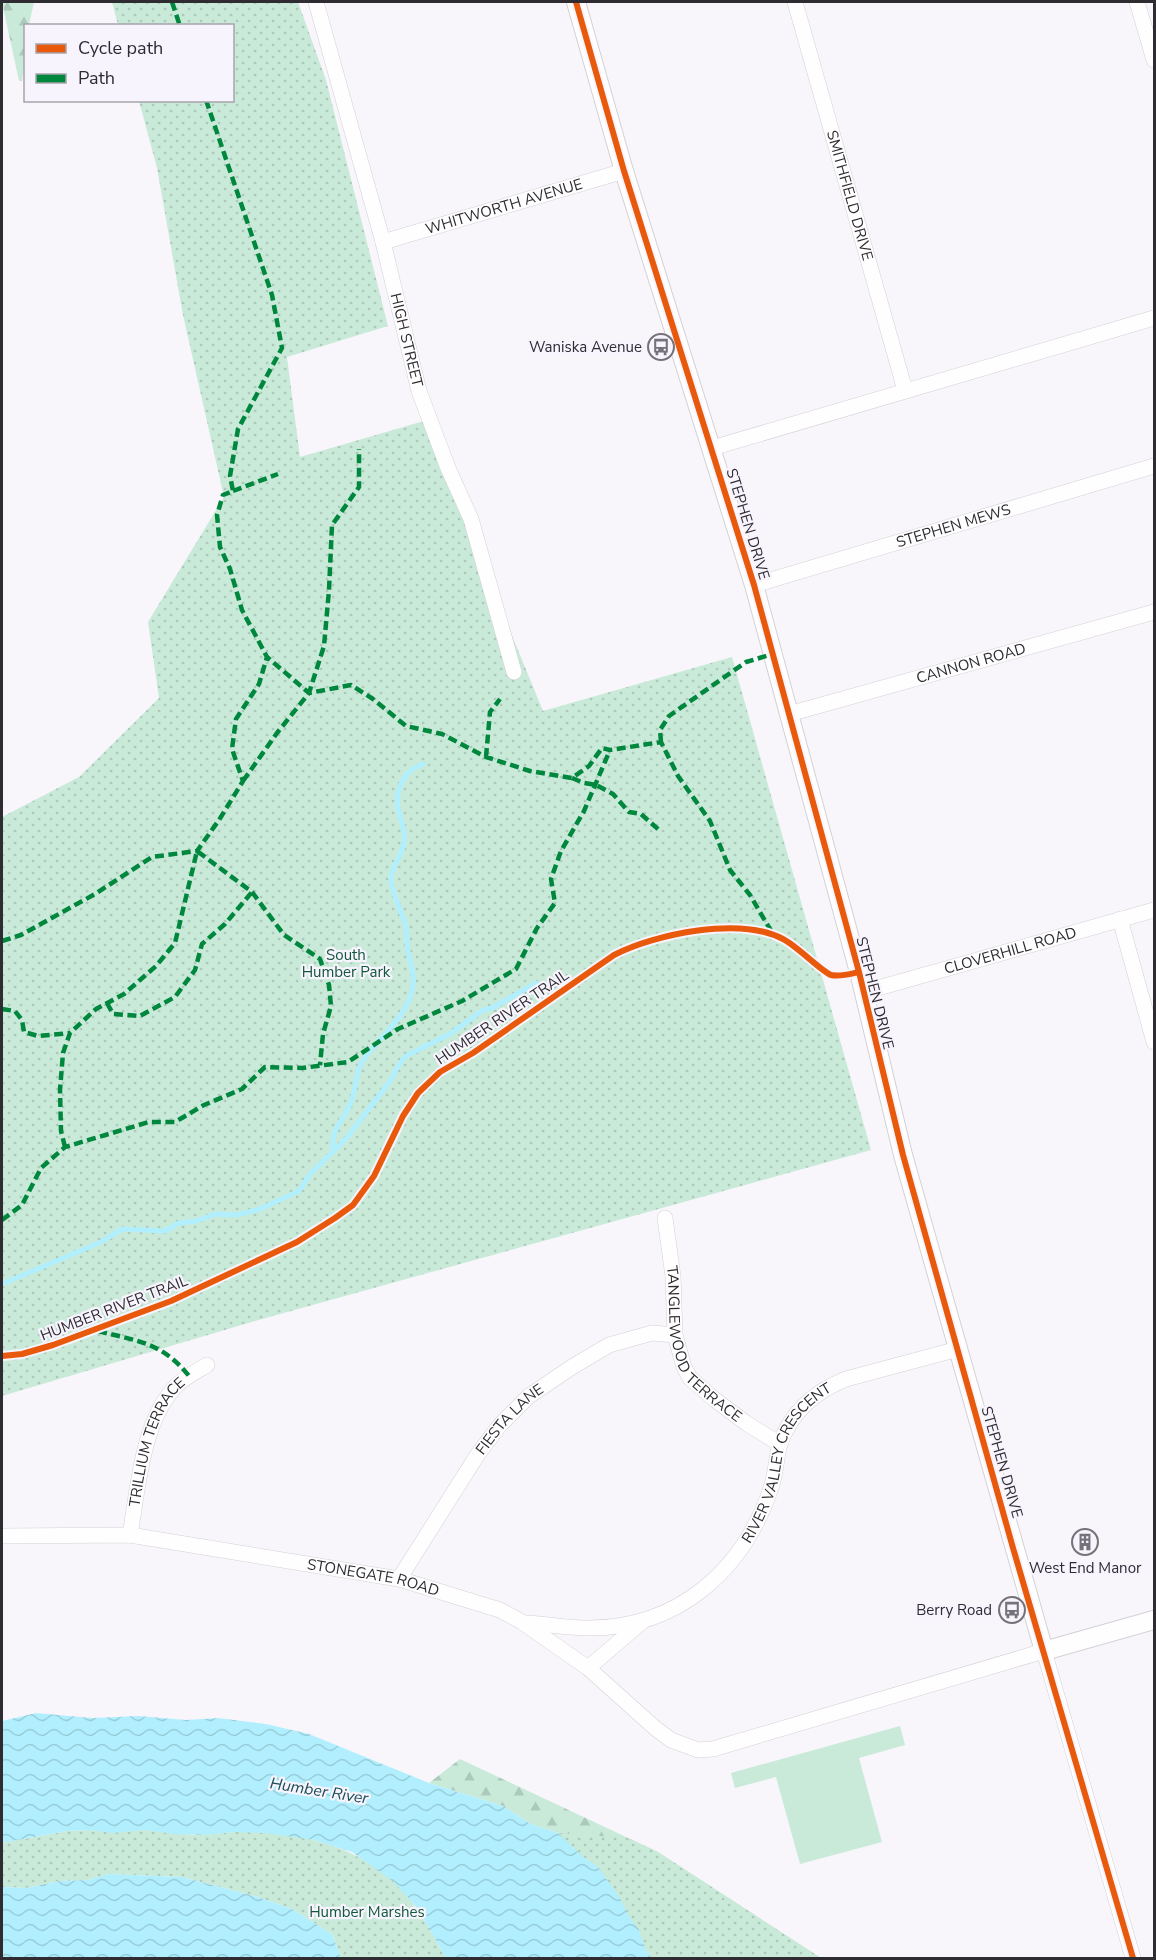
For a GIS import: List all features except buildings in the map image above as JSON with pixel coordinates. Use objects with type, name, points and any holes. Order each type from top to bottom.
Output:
[{"type":"street","name":"HIGH STREET","points":[[316,2],[383,242],[419,391],[448,468],[471,519],[514,672]]},
{"type":"street","name":"STEPHEN DRIVE","points":[[576,2],[624,171],[754,585],[864,992],[903,1155],[1133,1959]]},
{"type":"street","name":"SMITHFIELD DRIVE","points":[[795,2],[905,390]]},
{"type":"street","points":[[1137,2],[1155,60]]},
{"type":"street","name":"WHITWORTH AVENUE","points":[[383,242],[624,171]]},
{"type":"street","points":[[712,448],[1155,318]]},
{"type":"street","name":"STEPHEN MEWS","points":[[754,585],[1155,466]]},
{"type":"street","name":"CANNON ROAD","points":[[789,714],[1155,612]]},
{"type":"street","name":"CLOVERHILL ROAD","points":[[864,992],[1155,910]]},
{"type":"street","points":[[1120,920],[1155,1042]]},
{"type":"street","name":"TANGLEWOOD TERRACE","points":[[665,1218],[673,1276],[675,1335],[690,1378],[732,1412],[780,1444]]},
{"type":"street","name":"FIESTA LANE","points":[[399,1579],[478,1454],[500,1425],[528,1396],[609,1345],[652,1333],[675,1335]]},
{"type":"street","name":"RIVER VALLEY CRESCENT","points":[[522,1622],[588,1628],[643,1621],[670,1611],[717,1579],[750,1534],[764,1508],[777,1468],[780,1444],[804,1403],[829,1385],[846,1379],[958,1349]]},
{"type":"street","name":"TRILLIUM TERRACE","points":[[130,1535],[144,1456],[158,1414],[176,1386],[207,1365]]},
{"type":"street","name":"STONEGATE ROAD","points":[[2,1536],[130,1535],[399,1579],[500,1610],[522,1622],[588,1668],[671,1740],[698,1749],[713,1749],[1044,1651]]},
{"type":"street","points":[[1044,1651],[1155,1620]]},
{"type":"street","name":"RIVER VALLEY CRESCENT","points":[[588,1668],[643,1621]]},
{"type":"green space","points":[[2,2],[34,2],[29,24],[24,24],[24,68],[22,81],[19,81]]},
{"type":"green space","name":"South Humber Park","points":[[112,2],[298,2],[326,80],[388,326],[287,357],[300,457],[424,421],[543,711],[732,657],[871,1150],[255,1321],[2,1396],[2,817],[79,777],[159,698],[148,622],[224,497],[183,315],[157,168],[139,102],[234,102],[234,24],[118,24]]},
{"type":"green space","points":[[900,1726],[905,1745],[859,1758],[882,1842],[800,1864],[776,1777],[735,1788],[731,1773]]},
{"type":"green space","points":[[460,1759],[658,1852],[821,1958],[652,1958],[558,1833],[531,1824],[503,1806],[429,1783]]},
{"type":"green space","name":"Humber Marshes","points":[[151,1830],[199,1835],[255,1832],[299,1837],[341,1849],[379,1869],[403,1891],[424,1919],[446,1958],[341,1958],[332,1934],[292,1909],[258,1897],[182,1877],[108,1874],[88,1880],[60,1881],[26,1888],[2,1887],[2,1843],[67,1831]]},
{"type":"green space","points":[[558,1833],[628,1838],[658,1852],[821,1958],[652,1958],[646,1950],[639,1930],[605,1875]]},
{"type":"water","name":"Humber River","points":[[36,1713],[92,1718],[139,1716],[186,1720],[218,1718],[266,1724],[309,1734],[429,1783],[503,1806],[531,1824],[558,1833],[582,1856],[597,1866],[620,1898],[652,1958],[446,1958],[418,1909],[394,1882],[352,1852],[314,1840],[265,1833],[233,1832],[207,1835],[145,1830],[113,1833],[89,1830],[67,1831],[2,1843],[2,1721]]},
{"type":"water","points":[[108,1874],[182,1877],[258,1897],[292,1909],[332,1934],[341,1958],[2,1958],[2,1887],[26,1888],[60,1881],[88,1880]]},
{"type":"waterway","points":[[333,1151],[334,1136],[351,1102],[360,1066],[401,1015],[411,994],[413,976],[406,928],[393,892],[391,876],[403,847],[404,838],[398,807],[398,792],[409,772],[423,764]]},
{"type":"waterway","points":[[2,1284],[101,1242],[122,1229],[165,1231],[179,1223],[196,1221],[216,1214],[237,1215],[260,1209],[299,1191],[310,1174],[345,1140],[391,1080],[406,1056],[450,1034],[483,1010],[492,1008],[536,983]]},
{"type":"marked path","points":[[172,2],[179,24]]},
{"type":"marked path","points":[[207,102],[272,295],[282,348],[238,429],[230,476],[233,491],[223,495],[217,515],[220,547],[230,569],[242,610],[267,657],[309,693],[351,685],[373,699],[406,726],[442,734],[486,757],[530,771],[572,778],[589,766],[602,748],[610,750],[661,742],[678,776],[710,821],[730,870],[750,895],[774,936]]},
{"type":"marked path","points":[[243,781],[309,693],[324,646],[332,525],[359,487],[359,449]]},
{"type":"marked path","points":[[233,491],[278,474]]},
{"type":"marked path","points":[[661,742],[660,730],[669,716],[746,662],[773,654]]},
{"type":"marked path","points":[[2,941],[21,935],[95,894],[152,857],[197,851],[243,781],[232,749],[236,719],[259,684],[267,657]]},
{"type":"marked path","points":[[486,757],[490,712],[500,699]]},
{"type":"marked path","points":[[2,1220],[22,1205],[41,1168],[65,1147],[149,1122],[175,1122],[204,1105],[242,1089],[265,1067],[302,1068],[348,1062],[398,1029],[462,1001],[516,969],[537,928],[555,903],[551,879],[561,851],[584,811],[610,750]]},
{"type":"marked path","points":[[572,778],[596,785],[613,794],[629,812],[641,814],[659,830]]},
{"type":"marked path","points":[[65,1147],[61,1131],[60,1090],[63,1053],[70,1033],[96,1009],[124,994],[156,966],[175,943],[197,851],[252,892],[284,935],[320,959],[329,985],[331,1006],[323,1034],[320,1065]]},
{"type":"marked path","points":[[107,1003],[113,1014],[140,1016],[175,997],[195,970],[202,944],[225,924],[252,892]]},
{"type":"marked path","points":[[2,1009],[15,1011],[22,1020],[24,1032],[38,1036],[70,1033]]},
{"type":"marked path","points":[[98,1331],[159,1349],[189,1376]]},
{"type":"cycle path","points":[[576,2],[624,171],[754,585],[859,972],[903,1155],[1013,1548],[1133,1958]]},
{"type":"cycle path","name":"HUMBER RIVER TRAIL","points":[[2,1356],[22,1354],[53,1345],[171,1301],[297,1242],[335,1218],[353,1205],[374,1176],[403,1116],[418,1093],[440,1072],[473,1053],[614,955],[631,947],[698,930],[744,929],[765,932],[783,939],[831,975],[859,972]]},
{"type":"place","name":"Waniska Avenue","points":[[661,347]]},
{"type":"place","name":"West End Manor","points":[[1085,1542]]},
{"type":"place","name":"Berry Road","points":[[1012,1610]]}]
